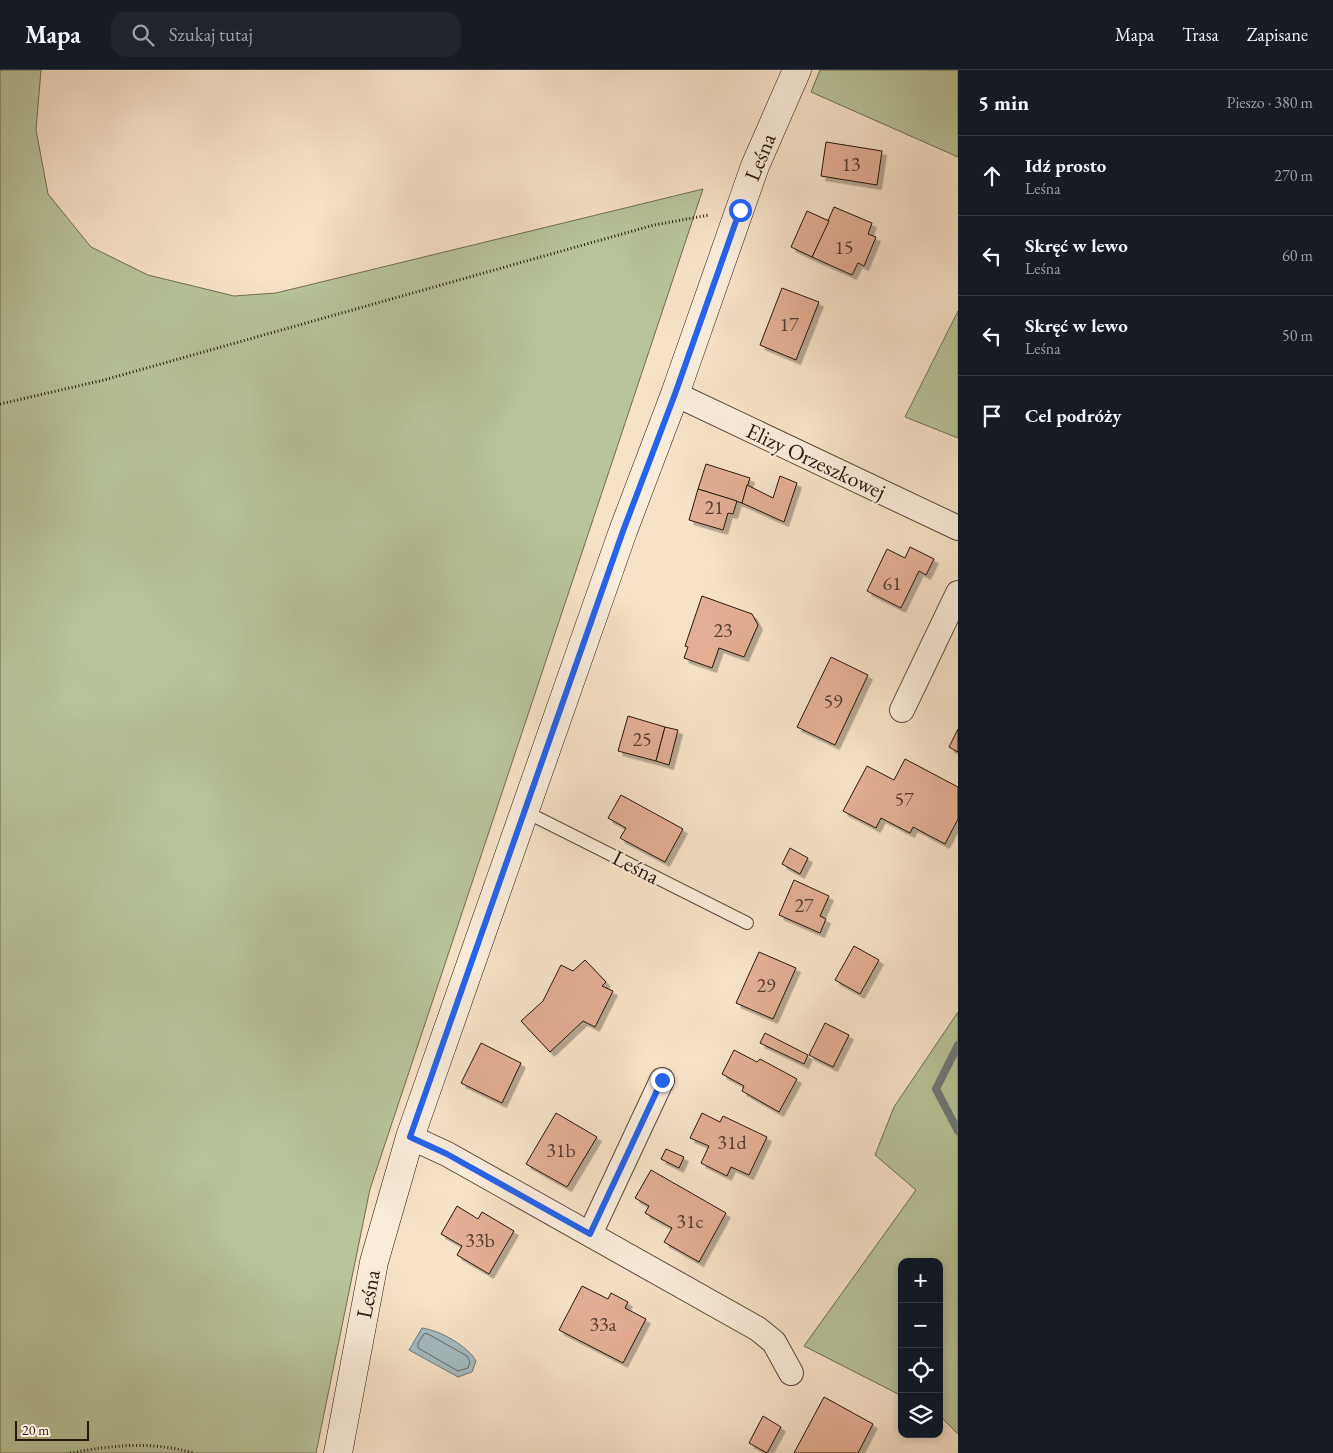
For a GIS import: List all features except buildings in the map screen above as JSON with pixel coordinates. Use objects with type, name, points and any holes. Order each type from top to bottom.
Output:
[{"type":"street","name":"Leśna","points":[[338,1453],[374,1262],[410,1137],[623,531],[675,394],[755,166],[797,70]]},
{"type":"street","name":"Elizy Orzeszkowej","points":[[675,394],[958,528]]},
{"type":"street","points":[[902,710],[958,594]]},
{"type":"street","points":[[590,1234],[662,1080]]},
{"type":"street","points":[[410,1137],[447,1154],[758,1329],[774,1342],[791,1373]]},
{"type":"lane","name":"Leśna","points":[[524,811],[747,923]]},
{"type":"path","points":[[0,404],[104,380],[654,224],[740,210]]},
{"type":"path","points":[[70,1453],[116,1445],[167,1446],[194,1453]]},
{"type":"green space","points":[[0,70],[41,70],[36,130],[48,194],[91,247],[148,275],[234,296],[276,293],[703,189],[370,1189],[316,1453],[0,1453]]},
{"type":"green space","points":[[820,70],[958,70],[958,157],[811,92]]},
{"type":"green space","points":[[958,311],[958,438],[905,417]]},
{"type":"green space","points":[[958,1012],[958,1434],[943,1419],[943,1258],[898,1258],[898,1394],[804,1346],[916,1190],[875,1155],[894,1107]]},
{"type":"water","points":[[422,1328],[444,1335],[467,1350],[476,1361],[472,1372],[458,1377],[409,1350]]},
{"type":"waterway","points":[[958,1045],[936,1089],[958,1131]]},
{"type":"route","points":[[662,1080],[590,1234],[447,1154],[410,1137],[623,531],[675,394],[740,210]]}]
